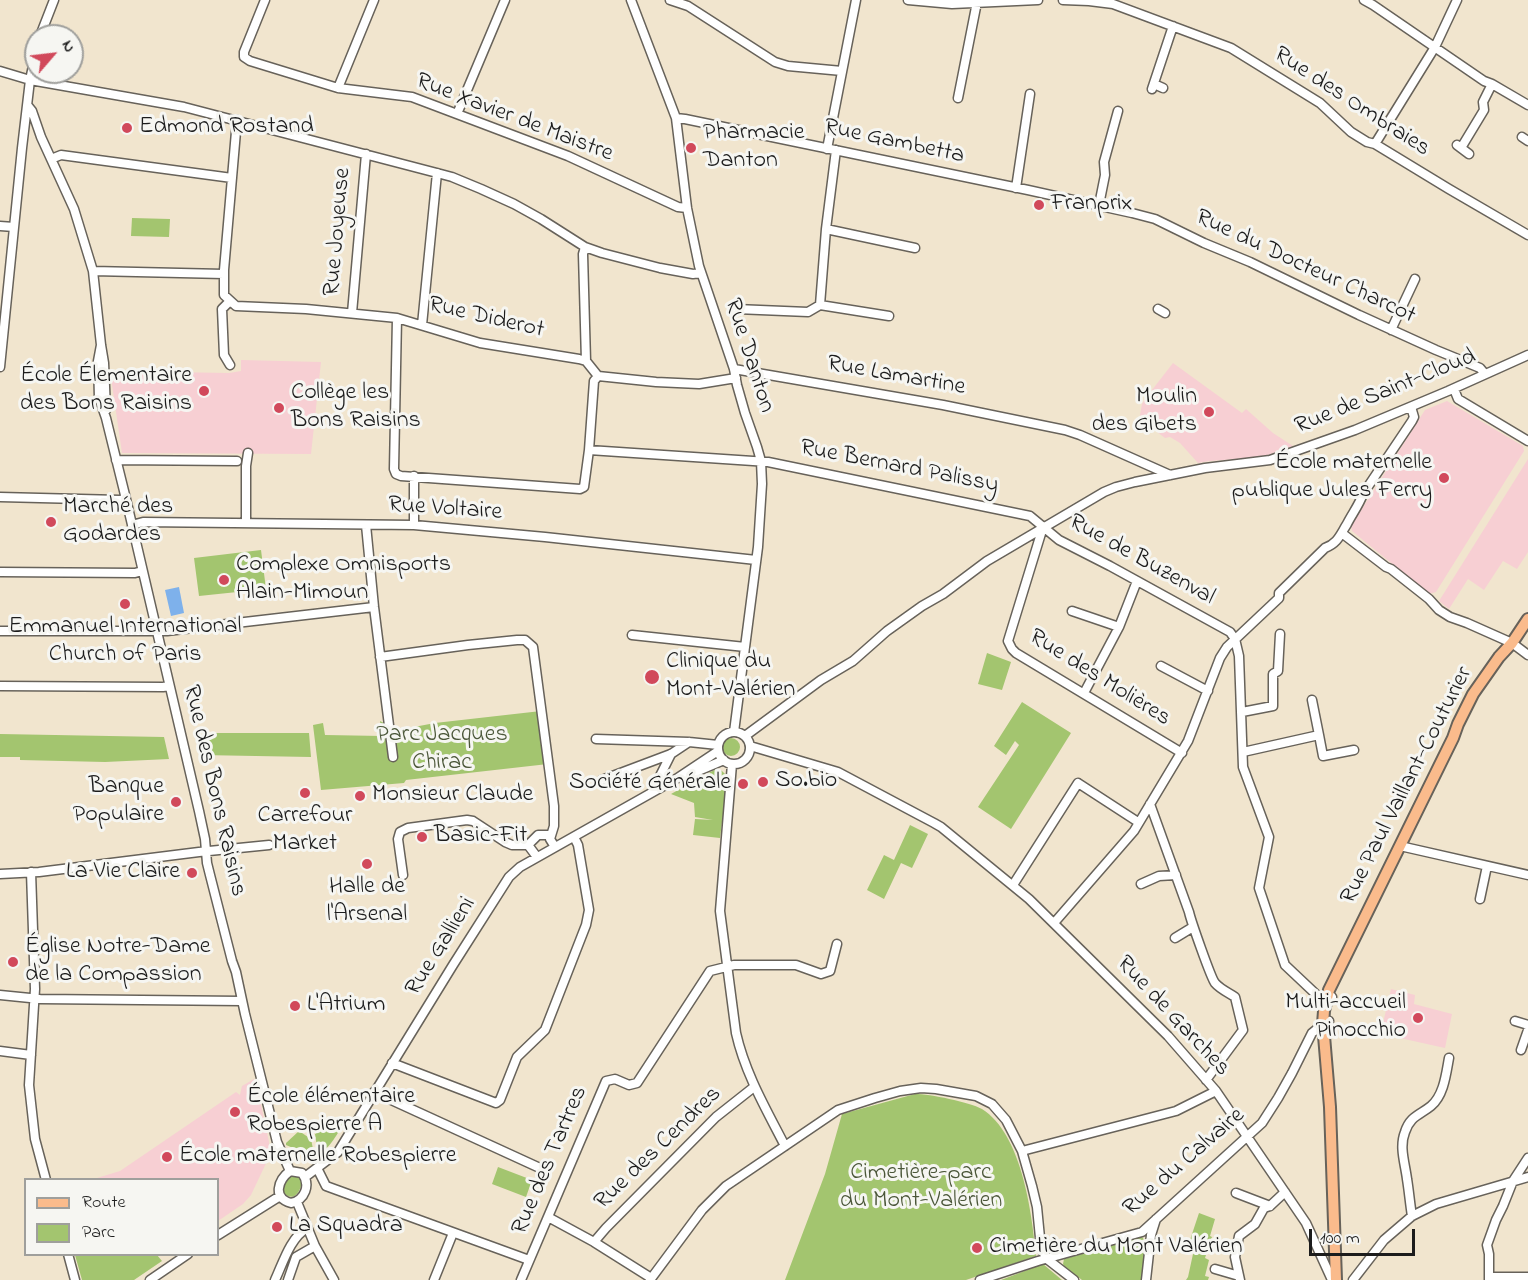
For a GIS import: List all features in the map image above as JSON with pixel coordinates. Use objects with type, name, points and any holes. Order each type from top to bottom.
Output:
[{"type":"main road","name":"Rue Paul Vaillant-Couturier","points":[[1336,1280],[1326,1022],[1330,988],[1473,694],[1512,644],[1528,619]]},
{"type":"street","points":[[45,24],[54,0]]},
{"type":"street","name":"Rue Xavier de Maistre","points":[[265,0],[244,52],[244,57],[250,61],[338,88],[412,98],[568,156],[678,207],[687,208]]},
{"type":"street","points":[[338,88],[374,0]]},
{"type":"street","points":[[457,114],[505,0]]},
{"type":"street","name":"Rue Danton","points":[[631,0],[676,118],[687,208],[700,273],[735,374],[761,461],[762,484],[758,547],[734,732]]},
{"type":"street","points":[[670,0],[688,6],[775,62],[788,66],[843,70]]},
{"type":"street","points":[[820,305],[832,149],[856,0]]},
{"type":"street","points":[[908,0],[952,4],[1038,0]]},
{"type":"street","name":"Rue des Ombraies","points":[[1063,0],[1106,3],[1231,48],[1320,103],[1352,132],[1367,142],[1376,144],[1528,235]]},
{"type":"street","points":[[1364,0],[1484,81],[1528,105]]},
{"type":"street","points":[[1376,144],[1435,48],[1456,0]]},
{"type":"street","points":[[958,98],[977,2]]},
{"type":"street","points":[[1163,88],[1153,87],[1173,26]]},
{"type":"street","points":[[0,70],[24,78]]},
{"type":"street","name":"Rue des Bons Raisins","points":[[30,84],[28,106],[74,209],[93,271],[104,363],[106,418],[205,839],[210,851],[208,868],[232,961],[237,972],[242,1001],[278,1142],[290,1171]]},
{"type":"street","points":[[54,84],[184,106],[437,173],[472,185],[514,204],[585,248],[660,268],[693,274],[700,273]]},
{"type":"street","points":[[1469,154],[1459,146],[1484,111],[1483,102],[1492,84]]},
{"type":"street","points":[[1016,188],[1030,94]]},
{"type":"street","points":[[0,367],[3,298],[28,106]]},
{"type":"street","points":[[1101,206],[1105,175],[1104,162],[1118,111]]},
{"type":"street","name":"Rue Gambetta","points":[[676,118],[1101,206]]},
{"type":"street","points":[[230,364],[224,355],[222,309],[227,298],[224,274],[237,120]]},
{"type":"street","points":[[24,140],[40,137]]},
{"type":"street","name":"Rue Joyeuse","points":[[352,313],[366,154]]},
{"type":"street","points":[[51,159],[61,155],[232,178]]},
{"type":"street","points":[[422,325],[437,173]]},
{"type":"street","name":"Rue du Docteur Charcot","points":[[1101,206],[1155,219],[1391,330],[1480,368],[1485,374]]},
{"type":"street","points":[[0,226],[14,227]]},
{"type":"street","points":[[826,229],[915,248]]},
{"type":"street","points":[[585,248],[583,254],[586,361],[598,376],[699,384],[735,374]]},
{"type":"street","points":[[93,271],[224,274]]},
{"type":"street","points":[[1391,330],[1415,279]]},
{"type":"street","name":"Rue Diderot","points":[[227,298],[236,306],[306,309],[397,318],[480,343],[586,361]]},
{"type":"street","points":[[736,309],[808,312],[820,305],[889,316]]},
{"type":"street","points":[[397,318],[394,469],[400,476],[580,489],[584,487],[594,381],[598,376]]},
{"type":"street","name":"Rue de Saint-Cloud","points":[[745,736],[821,680],[853,661],[886,631],[943,594],[987,561],[1116,486],[1212,467],[1266,461],[1355,430],[1528,355]]},
{"type":"street","name":"Rue Lamartine","points":[[735,374],[943,405],[1051,427],[1080,435],[1170,475]]},
{"type":"street","points":[[1454,389],[1458,399],[1528,441]]},
{"type":"street","points":[[1054,923],[1134,831],[1182,753],[1220,658],[1227,647],[1279,598],[1279,593],[1325,548],[1331,546],[1343,534],[1363,494],[1412,421],[1414,417],[1411,407]]},
{"type":"street","name":"Rue Bernard Palissy","points":[[589,450],[761,461],[1029,515]]},
{"type":"street","points":[[246,523],[248,453]]},
{"type":"street","points":[[116,460],[237,461]]},
{"type":"street","points":[[1146,465],[1150,473],[1149,479]]},
{"type":"street","points":[[414,476],[414,525]]},
{"type":"street","points":[[0,497],[126,499]]},
{"type":"street","name":"Rue de Buzenval","points":[[1029,515],[1059,540],[1230,632],[1235,639]]},
{"type":"street","name":"Rue Voltaire","points":[[132,525],[143,522],[414,525],[756,560]]},
{"type":"street","points":[[366,525],[393,757]]},
{"type":"street","name":"Rue des Molières","points":[[1043,527],[1008,641],[1009,645],[1016,652],[1182,753]]},
{"type":"street","points":[[1343,534],[1391,569],[1439,610],[1512,644],[1528,655]]},
{"type":"street","points":[[0,572],[142,572]]},
{"type":"street","points":[[1084,693],[1119,627],[1137,581]]},
{"type":"street","points":[[0,631],[157,631],[374,607]]},
{"type":"street","points":[[1072,611],[1119,627]]},
{"type":"street","points":[[1242,712],[1274,706],[1273,674],[1278,671],[1280,634]]},
{"type":"street","points":[[632,635],[745,647]]},
{"type":"street","points":[[1235,639],[1239,656],[1244,771],[1269,837],[1259,888],[1285,965],[1318,996],[1329,998]]},
{"type":"street","points":[[381,657],[517,640],[525,640],[533,647],[554,807],[554,826],[550,839],[555,848]]},
{"type":"street","points":[[1161,666],[1208,691]]},
{"type":"street","points":[[0,686],[169,686]]},
{"type":"street","points":[[1312,700],[1323,756],[1354,750]]},
{"type":"street","points":[[718,748],[724,735],[734,732],[745,736],[750,746],[746,759],[738,763],[728,762]]},
{"type":"street","points":[[1243,752],[1319,735]]},
{"type":"street","points":[[596,738],[689,742],[718,748],[728,762],[720,911],[736,1033],[754,1086],[785,1146]]},
{"type":"street","points":[[602,780],[671,754],[689,742]]},
{"type":"street","name":"Rue de Garches","points":[[750,746],[838,772],[934,823],[1013,885],[1168,1036],[1216,1091],[1306,1223],[1332,1280]]},
{"type":"street","name":"Rue Gallieni","points":[[305,1177],[338,1152],[509,877],[537,857],[676,779],[718,748]]},
{"type":"street","points":[[660,788],[657,782],[671,754]]},
{"type":"street","name":"Rue Gallieni","points":[[676,779],[728,762]]},
{"type":"street","points":[[1013,885],[1078,783],[1138,822]]},
{"type":"street","points":[[1150,804],[1214,983],[1235,997],[1243,1030],[1206,1080]]},
{"type":"street","points":[[403,875],[398,839],[400,832],[408,828],[467,820],[473,821],[512,845],[528,845],[538,835],[551,835]]},
{"type":"street","points":[[393,1063],[496,1103],[500,1100],[517,1057],[545,1030],[586,925],[589,910],[578,844],[574,837]]},
{"type":"street","points":[[0,874],[31,873],[269,845]]},
{"type":"street","points":[[528,845],[537,857]]},
{"type":"street","points":[[1400,846],[1528,875]]},
{"type":"street","points":[[1480,899],[1487,866]]},
{"type":"street","points":[[31,873],[34,999],[29,1085],[35,1139],[46,1178]]},
{"type":"street","points":[[1141,884],[1160,876],[1176,875]]},
{"type":"street","points":[[1175,938],[1193,927]]},
{"type":"street","points":[[728,967],[734,965],[796,965],[820,974],[830,971],[837,944]]},
{"type":"street","name":"Rue des Tartres","points":[[521,1280],[606,1081],[615,1078],[630,1085],[637,1083],[710,971],[728,967]]},
{"type":"street","points":[[0,995],[34,999],[242,1001]]},
{"type":"street","points":[[1515,1021],[1528,1025]]},
{"type":"street","name":"Rue du Calvaire","points":[[980,1280],[1047,1259],[1147,1233],[1156,1219],[1262,1123],[1292,1073],[1312,1033],[1326,1022]]},
{"type":"street","points":[[1521,1050],[1528,1030]]},
{"type":"street","points":[[0,1051],[31,1055]]},
{"type":"street","points":[[1412,1216],[1402,1144],[1411,1121],[1418,1113],[1432,1105],[1438,1096],[1444,1084],[1449,1058]]},
{"type":"street","name":"Rue des Cendres","points":[[594,1242],[716,1117],[754,1086]]},
{"type":"street","points":[[548,1217],[594,1242],[651,1279],[702,1210],[726,1186],[838,1110],[910,1089],[949,1091],[976,1096],[992,1104],[1006,1120],[1022,1150],[1037,1207],[1041,1248],[1047,1259],[1074,1280]]},
{"type":"street","points":[[1022,1150],[1176,1111],[1216,1091]]},
{"type":"street","points":[[374,1092],[542,1169]]},
{"type":"street","points":[[1528,1158],[1513,1181],[1487,1245],[1489,1279],[1528,1277]]},
{"type":"street","points":[[316,1168],[326,1186],[529,1260]]},
{"type":"street","points":[[290,1171],[302,1173],[305,1177],[306,1190],[297,1202],[286,1202],[280,1196],[282,1176],[290,1171]]},
{"type":"street","points":[[1353,1280],[1384,1240],[1412,1216],[1436,1204],[1528,1177]]},
{"type":"street","points":[[1240,1278],[1235,1257],[1239,1236],[1255,1224],[1264,1208],[1270,1206],[1285,1192]]},
{"type":"street","points":[[1236,1193],[1270,1206]]},
{"type":"street","points":[[219,1234],[280,1196]]},
{"type":"street","points":[[297,1202],[315,1246],[334,1280]]},
{"type":"street","points":[[275,1280],[295,1240],[300,1232],[307,1228]]},
{"type":"street","points":[[434,1280],[453,1233]]},
{"type":"street","points":[[1146,1280],[1147,1233]]},
{"type":"street","points":[[288,1280],[296,1257],[315,1246]]},
{"type":"street","points":[[69,1256],[75,1280]]},
{"type":"street","points":[[150,1280],[185,1256]]},
{"type":"street","points":[[1215,1269],[1240,1278]]},
{"type":"shaded area","points":[[241,360],[321,362],[311,454],[122,453],[110,371],[229,373],[241,371]]},
{"type":"shaded area","points":[[1173,363],[1242,413],[1246,409],[1273,433],[1293,446],[1262,457],[1198,463],[1180,443],[1170,437],[1165,438],[1144,422],[1140,415],[1145,399]]},
{"type":"shaded area","name":"École maternelle publique Jules Ferry","points":[[1447,401],[1523,446],[1524,451],[1436,592],[1429,594],[1352,531],[1351,526],[1425,410]]},
{"type":"shaded area","points":[[1528,459],[1528,552],[1517,569],[1503,561],[1484,590],[1468,579],[1449,609],[1439,601]]},
{"type":"shaded area","name":"Multi-accueil Pinocchio","points":[[1391,989],[1415,995],[1414,1004],[1452,1014],[1445,1048],[1391,1036],[1393,1025],[1383,1023]]},
{"type":"shaded area","points":[[254,1079],[257,1086],[269,1142],[269,1157],[251,1195],[243,1204],[219,1220],[219,1178],[97,1178],[120,1171],[236,1092],[240,1095],[242,1086]]},
{"type":"green space","points":[[132,218],[170,219],[169,237],[131,236]]},
{"type":"green space","points":[[261,550],[266,589],[199,596],[194,558]]},
{"type":"green space","points":[[987,653],[1011,662],[1002,690],[978,684]]},
{"type":"green space","points":[[1022,702],[1071,733],[1011,829],[978,807],[1019,745],[1015,741],[1006,755],[994,746]]},
{"type":"green space","name":"Parc Jacques Chirac","points":[[541,711],[548,764],[406,780],[404,783],[321,790],[313,725],[323,723],[325,735],[382,736],[380,721],[398,730],[435,723]]},
{"type":"green space","name":"Parc Jacques Chirac","points":[[207,733],[309,733],[311,757],[201,755],[201,744],[206,740]]},
{"type":"green space","points":[[0,734],[164,737],[169,759],[105,762],[20,760],[20,757],[0,757]]},
{"type":"green space","points":[[731,738],[738,740],[740,747],[738,754],[731,756],[724,754],[722,747],[724,740]]},
{"type":"green space","points":[[716,769],[726,775],[724,822],[722,822],[720,838],[693,835],[695,819],[713,820],[695,817],[694,803],[671,794]]},
{"type":"green space","points":[[910,825],[928,834],[912,868],[901,863],[884,899],[867,890],[884,855],[894,860]]},
{"type":"green space","name":"Cimetière-parc du Mont-Valérien","points":[[915,1094],[968,1104],[982,1109],[996,1121],[1007,1136],[1016,1155],[1028,1197],[1036,1256],[966,1280],[785,1280],[825,1174],[842,1114]]},
{"type":"green space","points":[[344,1118],[345,1121],[333,1140],[318,1153],[315,1134],[321,1130],[326,1121]]},
{"type":"green space","points":[[299,1131],[311,1139],[314,1154],[312,1156],[286,1145]]},
{"type":"green space","points":[[498,1167],[532,1180],[526,1197],[492,1184]]},
{"type":"green space","points":[[292,1175],[298,1176],[302,1182],[298,1193],[290,1197],[283,1192],[283,1189],[285,1182]]},
{"type":"green space","points":[[1199,1213],[1215,1219],[1205,1258],[1209,1260],[1205,1276],[1209,1277],[1208,1280],[1186,1280],[1193,1254],[1186,1252]]},
{"type":"green space","points":[[1142,1237],[1146,1242],[1142,1280],[1082,1280],[1063,1264],[1064,1259]]},
{"type":"green space","points":[[75,1256],[158,1256],[162,1261],[134,1280],[82,1280]]},
{"type":"green space","name":"Cimetière-parc du Mont-Valérien","points":[[1043,1264],[1062,1280],[1001,1280]]},
{"type":"water","points":[[179,587],[184,613],[171,616],[165,590]]},
{"type":"place","name":"Edmond Rostand","points":[[127,128]]},
{"type":"place","name":"Pharmacie Danton","points":[[691,148]]},
{"type":"place","name":"Franprix","points":[[1039,205]]},
{"type":"place","name":"École Élementaire des Bons Raisins","points":[[204,391]]},
{"type":"place","name":"Collège les Bons Raisins","points":[[279,408]]},
{"type":"place","name":"Moulin des Gibets","points":[[1209,412]]},
{"type":"place","name":"École maternelle publique Jules Ferry","points":[[1444,478]]},
{"type":"place","name":"Marché des Godardes","points":[[51,522]]},
{"type":"place","name":"Complexe Omnisports Alain-Mimoun","points":[[224,580]]},
{"type":"place","name":"Emmanuel International Church of Paris","points":[[125,604]]},
{"type":"place","name":"Clinique du Mont-Valérien","points":[[652,677]]},
{"type":"place","name":"So.bio","points":[[763,782]]},
{"type":"place","name":"Société Générale","points":[[743,784]]},
{"type":"place","name":"Carrefour Market","points":[[305,793]]},
{"type":"place","name":"Monsieur Claude","points":[[360,796]]},
{"type":"place","name":"Banque Populaire","points":[[176,802]]},
{"type":"place","name":"Basic-Fit","points":[[422,837]]},
{"type":"place","name":"Halle de l'Arsenal","points":[[367,864]]},
{"type":"place","name":"La Vie Claire","points":[[192,873]]},
{"type":"place","name":"Église Notre-Dame de la Compassion","points":[[13,962]]},
{"type":"place","name":"L'Atrium","points":[[295,1006]]},
{"type":"place","name":"Multi-accueil Pinocchio","points":[[1418,1018]]},
{"type":"place","name":"École élémentaire Robespierre A","points":[[235,1112]]},
{"type":"place","name":"École maternelle Robespierre","points":[[167,1157]]},
{"type":"place","name":"La Squadra","points":[[277,1227]]},
{"type":"place","name":"Cimetière du Mont Valérien","points":[[977,1248]]}]
